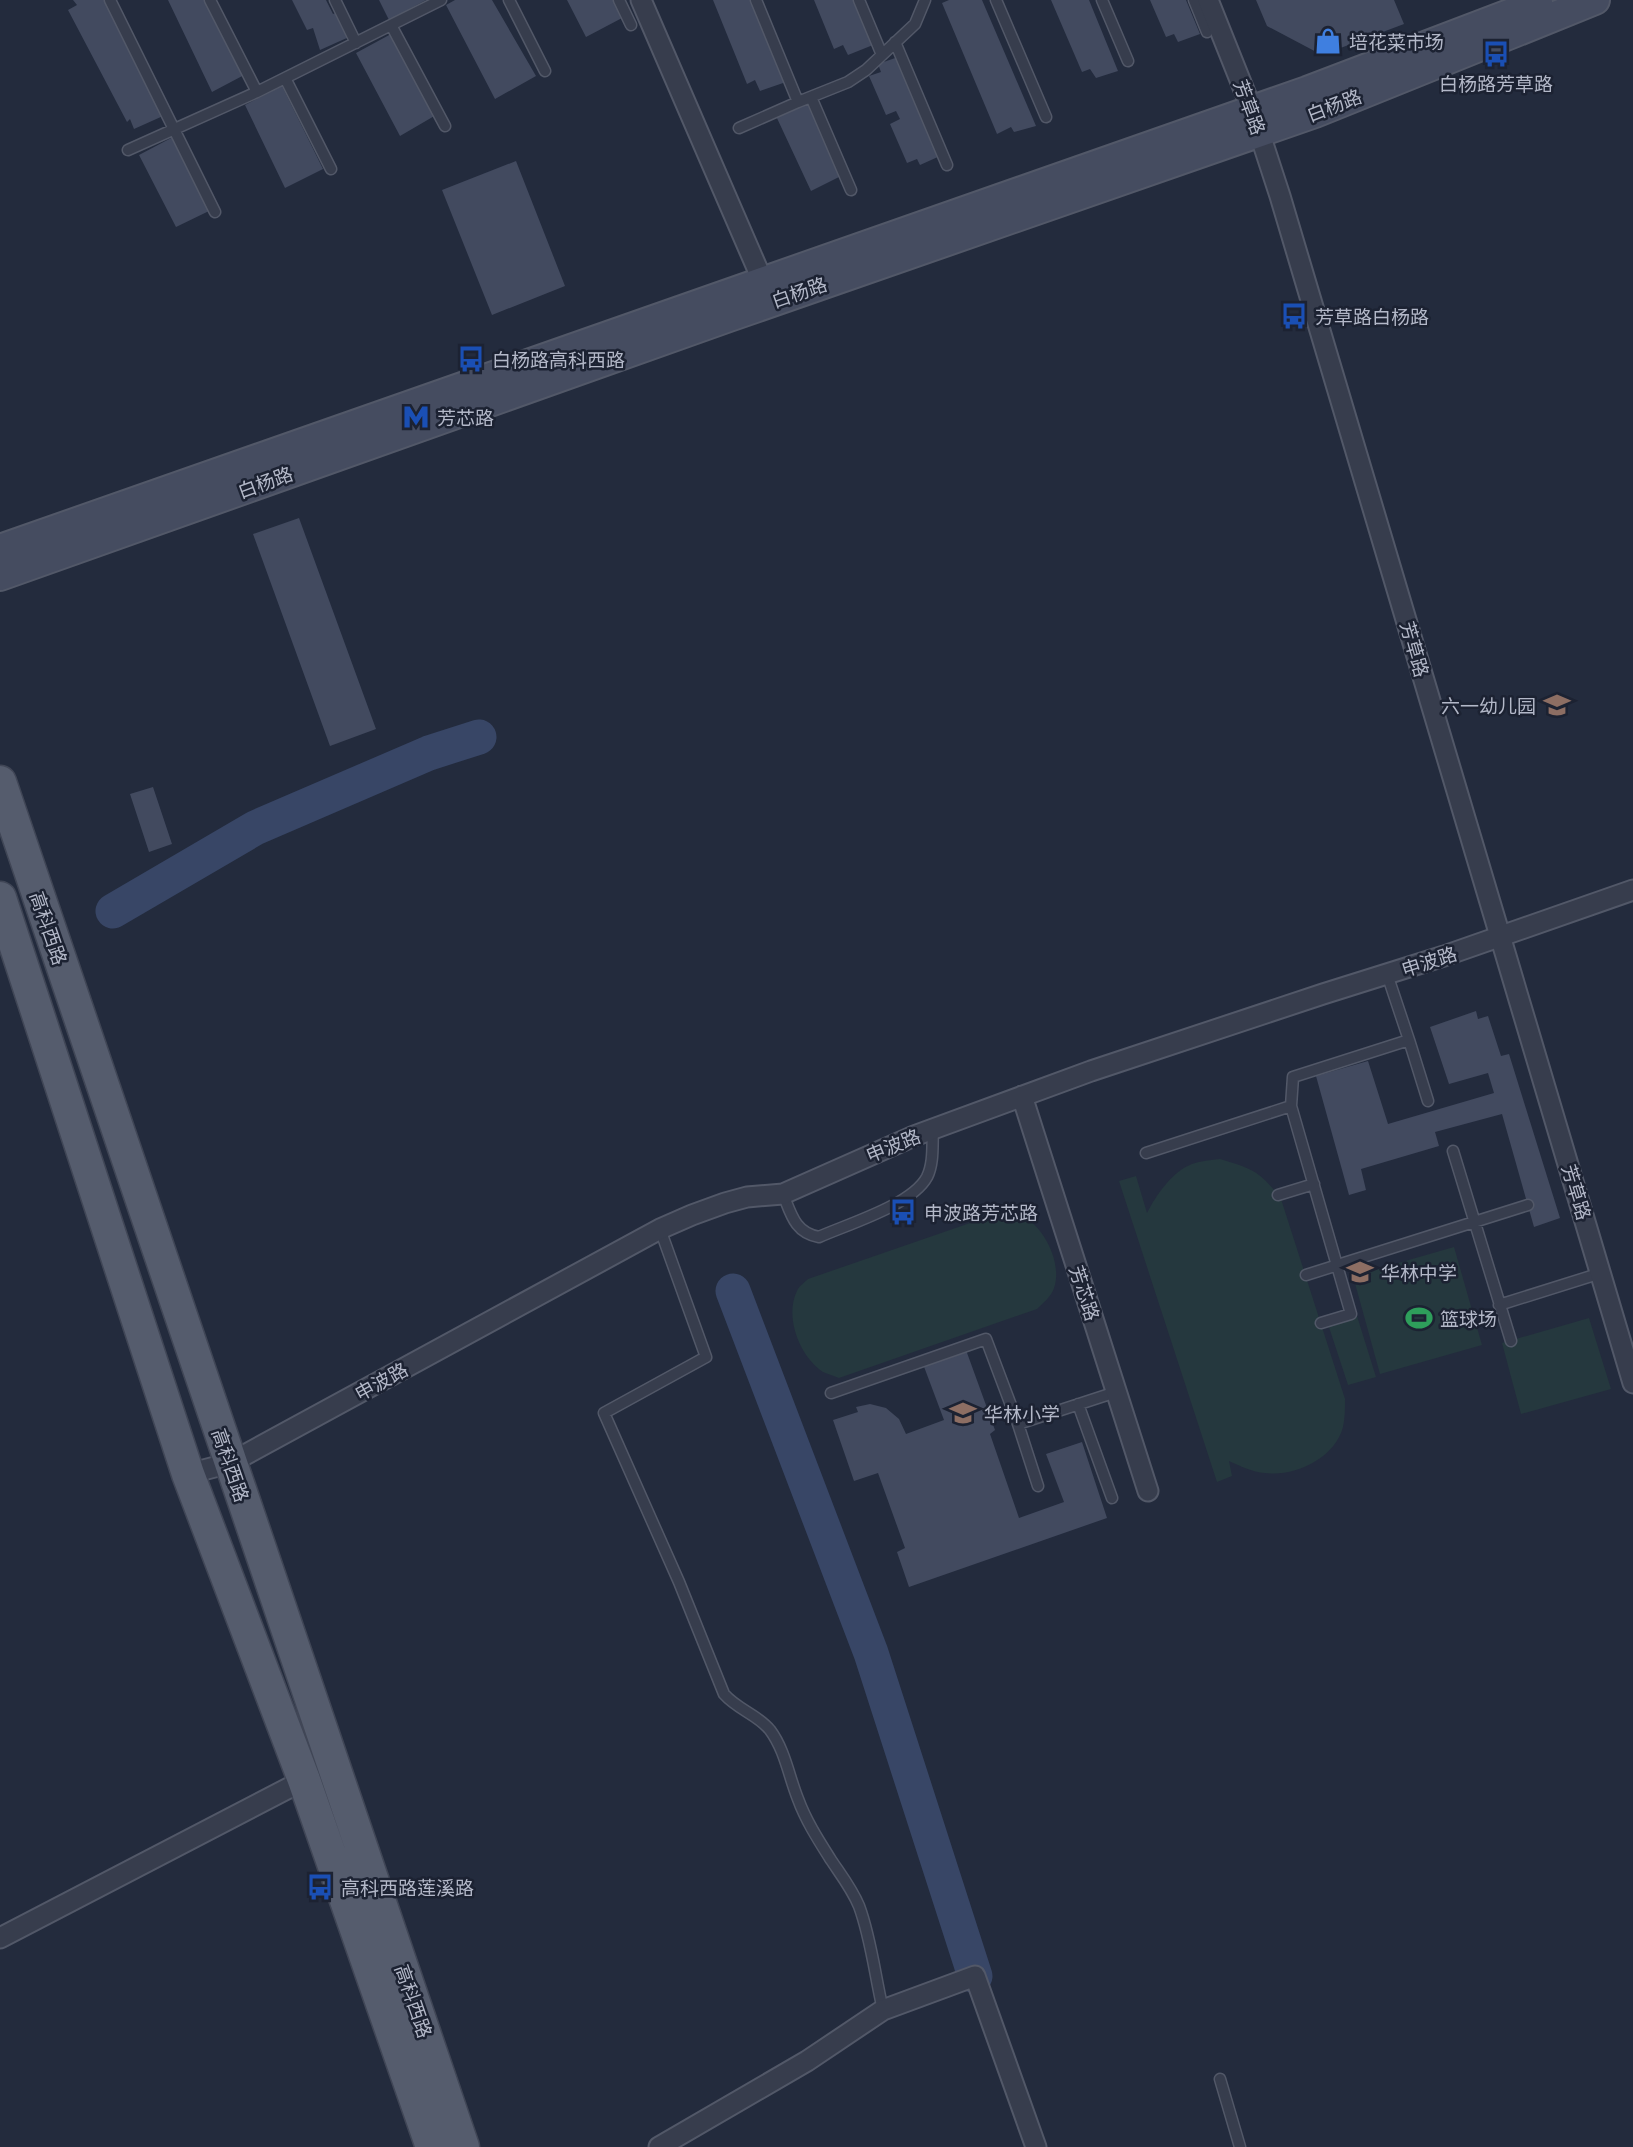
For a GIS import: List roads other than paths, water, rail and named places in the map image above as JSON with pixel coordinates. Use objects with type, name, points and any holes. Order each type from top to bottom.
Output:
[{"type":"main road","name":"白杨路","points":[[0,549],[767,291],[1256,121],[1307,91],[1546,0]]},
{"type":"main road","name":"白杨路","points":[[1256,121],[1315,113],[1595,0]]},
{"type":"main road","name":"白杨路","points":[[0,576],[767,291]]},
{"type":"main road","name":"高科西路","points":[[0,782],[463,2147]]},
{"type":"main road","name":"高科西路","points":[[0,898],[188,1474],[304,1780],[432,2147]]},
{"type":"street","points":[[641,0],[767,291]]},
{"type":"street","name":"芳草路","points":[[1208,0],[1256,121],[1315,311],[1633,1383]]},
{"type":"street","name":"申波路","points":[[188,1474],[230,1463],[660,1229],[691,1215],[725,1203],[783,1194],[860,1158],[1022,1096],[1218,1028],[1500,938],[1633,890]]},
{"type":"street","name":"芳芯路","points":[[1022,1096],[1148,1491]]},
{"type":"street","points":[[0,1938],[304,1780]]},
{"type":"street","points":[[659,2147],[807,2061],[883,2010],[975,1976],[1036,2147]]},
{"type":"lane","points":[[110,0],[215,212]]},
{"type":"lane","points":[[210,0],[257,92]]},
{"type":"lane","points":[[335,0],[356,43]]},
{"type":"lane","points":[[128,150],[257,92],[441,0]]},
{"type":"lane","points":[[509,0],[545,71]]},
{"type":"lane","points":[[619,0],[631,26]]},
{"type":"lane","points":[[755,0],[798,102]]},
{"type":"lane","points":[[859,0],[882,55]]},
{"type":"lane","points":[[739,128],[848,82],[866,70],[915,24],[925,0]]},
{"type":"lane","points":[[996,0],[1046,117]]},
{"type":"lane","points":[[1102,0],[1128,61]]},
{"type":"lane","points":[[1194,0],[1207,32]]},
{"type":"lane","points":[[391,25],[445,126]]},
{"type":"lane","points":[[895,42],[947,165]]},
{"type":"lane","points":[[285,78],[331,169]]},
{"type":"lane","points":[[811,96],[851,190]]},
{"type":"lane","points":[[1387,974],[1428,1101]]},
{"type":"lane","points":[[1321,1323],[1351,1314],[1291,1106],[1293,1077],[1409,1040]]},
{"type":"lane","points":[[1146,1153],[1291,1106]]},
{"type":"lane","points":[[783,1194],[799,1228],[808,1235],[819,1237],[900,1202],[919,1188],[927,1177],[932,1164],[933,1129]]},
{"type":"lane","points":[[1453,1151],[1511,1340]]},
{"type":"lane","points":[[1278,1195],[1314,1184]]},
{"type":"lane","points":[[1306,1275],[1528,1205]]},
{"type":"lane","points":[[660,1229],[706,1357],[604,1413],[662,1543],[724,1695],[732,1703],[760,1719],[772,1733],[803,1811],[859,1905],[883,2010]]},
{"type":"lane","points":[[1499,1305],[1601,1272]]},
{"type":"lane","points":[[831,1393],[986,1339],[1038,1486]]},
{"type":"lane","points":[[1018,1424],[1116,1392]]},
{"type":"lane","points":[[1078,1404],[1112,1498]]},
{"type":"lane","points":[[1220,2079],[1240,2147]]},
{"type":"waterway","points":[[113,911],[255,828],[429,753],[479,737]]},
{"type":"waterway","points":[[733,1291],[871,1653],[975,1976]]},
{"type":"place","name":"培花菜市场","points":[[1328,41]]},
{"type":"place","name":"白杨路芳草路","points":[[1496,54]]},
{"type":"place","name":"芳草路白杨路","points":[[1294,316]]},
{"type":"place","name":"白杨路高科西路","points":[[471,359]]},
{"type":"place","name":"芳芯路","points":[[416,417]]},
{"type":"place","name":"六一幼儿园","points":[[1557,705]]},
{"type":"place","name":"申波路芳芯路","points":[[903,1212]]},
{"type":"place","name":"华林中学","points":[[1360,1272]]},
{"type":"place","name":"篮球场","points":[[1419,1318]]},
{"type":"place","name":"华林小学","points":[[963,1413]]},
{"type":"place","name":"高科西路莲溪路","points":[[320,1887]]}]
